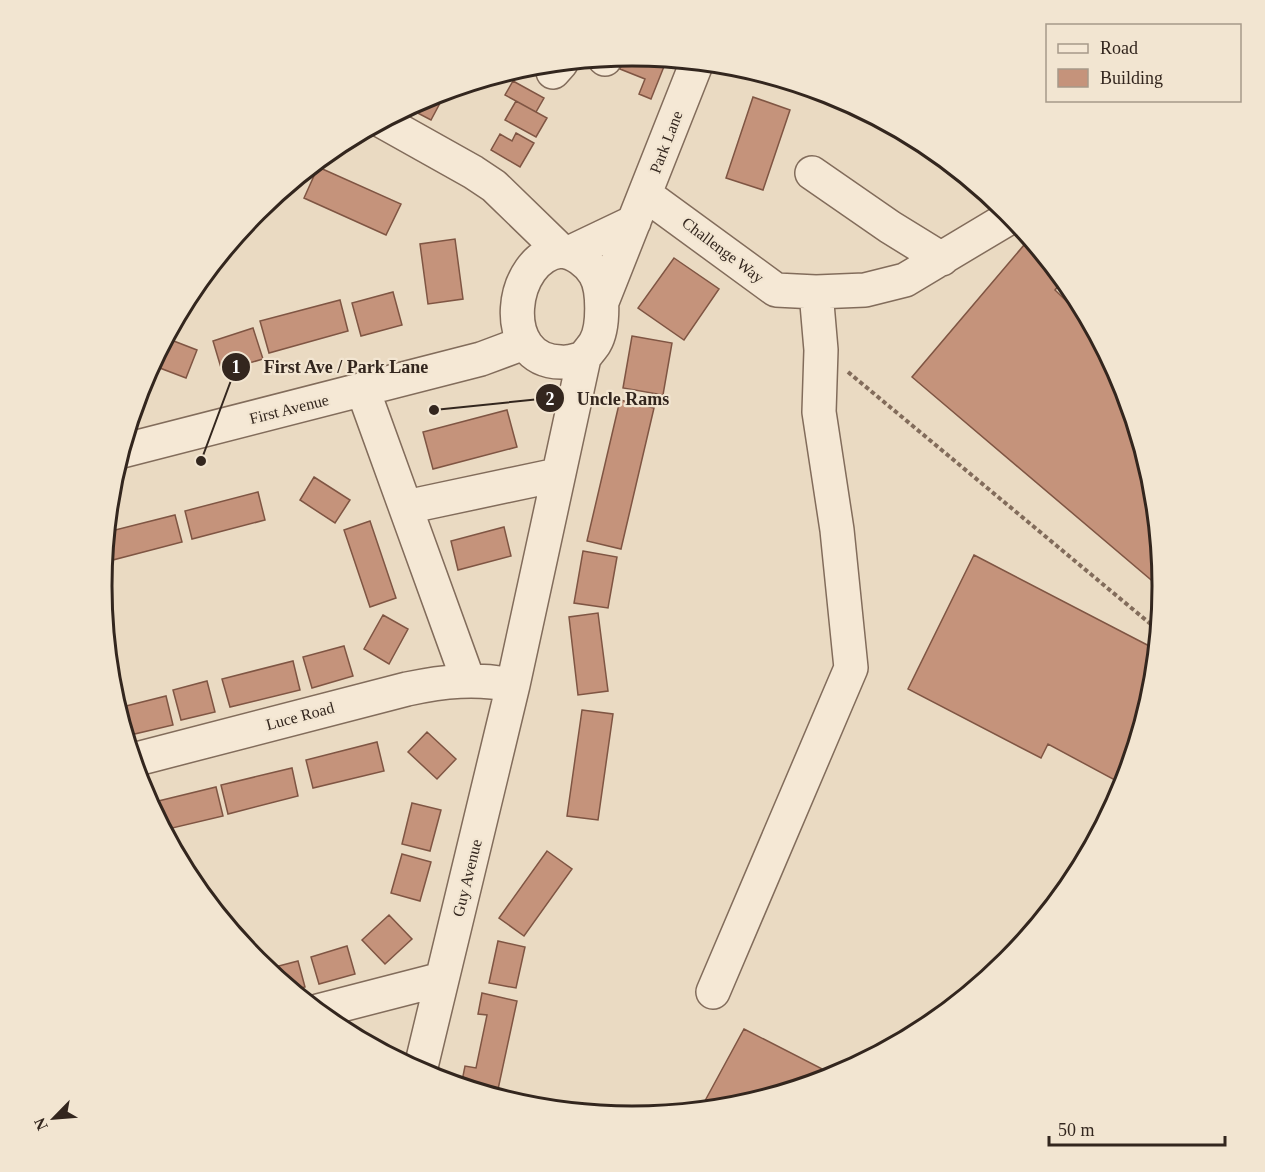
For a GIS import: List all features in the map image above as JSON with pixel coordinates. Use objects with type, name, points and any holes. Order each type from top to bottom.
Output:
[{"type":"street","name":"Park Lane","points":[[602,302],[694,69]]},
{"type":"street","points":[[391,126],[494,186],[566,252],[582,259],[595,274],[602,302],[600,329],[596,342],[584,358],[561,363],[547,360],[529,351],[524,343],[517,319],[524,280],[510,203]]},
{"type":"street","points":[[812,173],[890,227],[942,259]]},
{"type":"street","points":[[524,280],[534,266],[553,252],[566,252],[640,208]]},
{"type":"street","name":"Challenge Way","points":[[640,208],[776,290],[816,292],[865,290],[905,280],[1003,221]]},
{"type":"street","points":[[713,992],[851,668],[837,530],[819,412],[821,350],[816,292]]},
{"type":"street","name":"First Avenue","points":[[133,442],[363,390],[482,359],[524,343]]},
{"type":"street","name":"Guy Avenue","points":[[422,1061],[513,686],[584,358]]},
{"type":"street","points":[[363,390],[468,680],[490,681],[513,686]]},
{"type":"street","points":[[406,507],[557,475]]},
{"type":"street","name":"Luce Road","points":[[142,758],[407,689],[440,682],[468,680]]},
{"type":"street","points":[[329,1008],[442,980]]},
{"type":"path","points":[[821,350],[1151,624]]},
{"type":"building","points":[[621,66],[664,67],[651,99],[639,94],[645,79],[620,69]]},
{"type":"building","points":[[513,81],[544,98],[536,112],[505,95]]},
{"type":"building","points":[[753,97],[790,110],[763,190],[726,178]]},
{"type":"building","points":[[516,101],[547,118],[536,137],[505,120]]},
{"type":"building","points":[[440,104],[431,120],[418,113]]},
{"type":"building","points":[[516,133],[534,143],[520,167],[491,150],[500,134],[512,141]]},
{"type":"building","points":[[322,169],[401,204],[386,235],[304,198],[315,174]]},
{"type":"building","points":[[455,239],[463,299],[428,304],[420,244]]},
{"type":"building","points":[[1024,245],[1058,287],[1055,290],[1069,304],[1099,356],[1113,387],[1135,451],[1143,485],[1148,518],[1152,581],[912,377]]},
{"type":"building","points":[[674,258],[719,289],[684,340],[638,308]]},
{"type":"building","points":[[393,292],[402,325],[361,336],[352,303]]},
{"type":"building","points":[[340,300],[348,331],[269,353],[260,321]]},
{"type":"building","points":[[253,328],[263,359],[222,371],[213,341]]},
{"type":"building","points":[[632,336],[672,343],[663,395],[623,388]]},
{"type":"building","points":[[174,341],[197,350],[186,378],[160,368]]},
{"type":"building","points":[[620,400],[654,408],[621,549],[587,541]]},
{"type":"building","points":[[507,410],[517,447],[433,469],[423,432]]},
{"type":"building","points":[[314,477],[350,500],[335,523],[300,500]]},
{"type":"building","points":[[258,492],[265,520],[192,539],[185,511]]},
{"type":"building","points":[[175,515],[182,542],[114,560],[116,530]]},
{"type":"building","points":[[370,521],[396,598],[370,607],[344,530]]},
{"type":"building","points":[[504,527],[511,556],[458,570],[451,541]]},
{"type":"building","points":[[583,551],[617,557],[608,608],[574,603]]},
{"type":"building","points":[[974,555],[1149,646],[1135,721],[1115,780],[1048,744],[1041,758],[908,689]]},
{"type":"building","points":[[598,613],[608,691],[578,695],[569,617]]},
{"type":"building","points":[[383,615],[408,629],[389,664],[364,649]]},
{"type":"building","points":[[344,646],[353,676],[312,688],[303,657]]},
{"type":"building","points":[[293,661],[300,690],[230,707],[222,679]]},
{"type":"building","points":[[207,681],[215,712],[181,720],[173,690]]},
{"type":"building","points":[[166,696],[173,725],[134,734],[126,706]]},
{"type":"building","points":[[582,710],[613,714],[598,820],[567,816]]},
{"type":"building","points":[[427,732],[456,759],[437,779],[408,752]]},
{"type":"building","points":[[377,742],[384,771],[313,788],[306,760]]},
{"type":"building","points":[[292,768],[298,796],[228,814],[221,785]]},
{"type":"building","points":[[216,787],[223,816],[172,828],[159,801]]},
{"type":"building","points":[[412,803],[441,810],[430,851],[402,844]]},
{"type":"building","points":[[547,851],[572,869],[524,936],[499,918]]},
{"type":"building","points":[[402,854],[431,862],[420,901],[391,893]]},
{"type":"building","points":[[389,915],[412,939],[385,964],[362,940]]},
{"type":"building","points":[[498,941],[525,947],[516,988],[489,983]]},
{"type":"building","points":[[347,946],[355,974],[319,984],[311,957]]},
{"type":"building","points":[[298,961],[305,987],[303,988],[278,966]]},
{"type":"building","points":[[482,993],[517,1001],[498,1088],[463,1077],[465,1066],[476,1068],[487,1015],[478,1014]]},
{"type":"building","points":[[744,1029],[823,1069],[767,1088],[705,1101]]},
{"type":"place","name":"Uncle Rams","points":[[434,410]]},
{"type":"place","name":"First Ave / Park Lane","points":[[201,461]]}]
